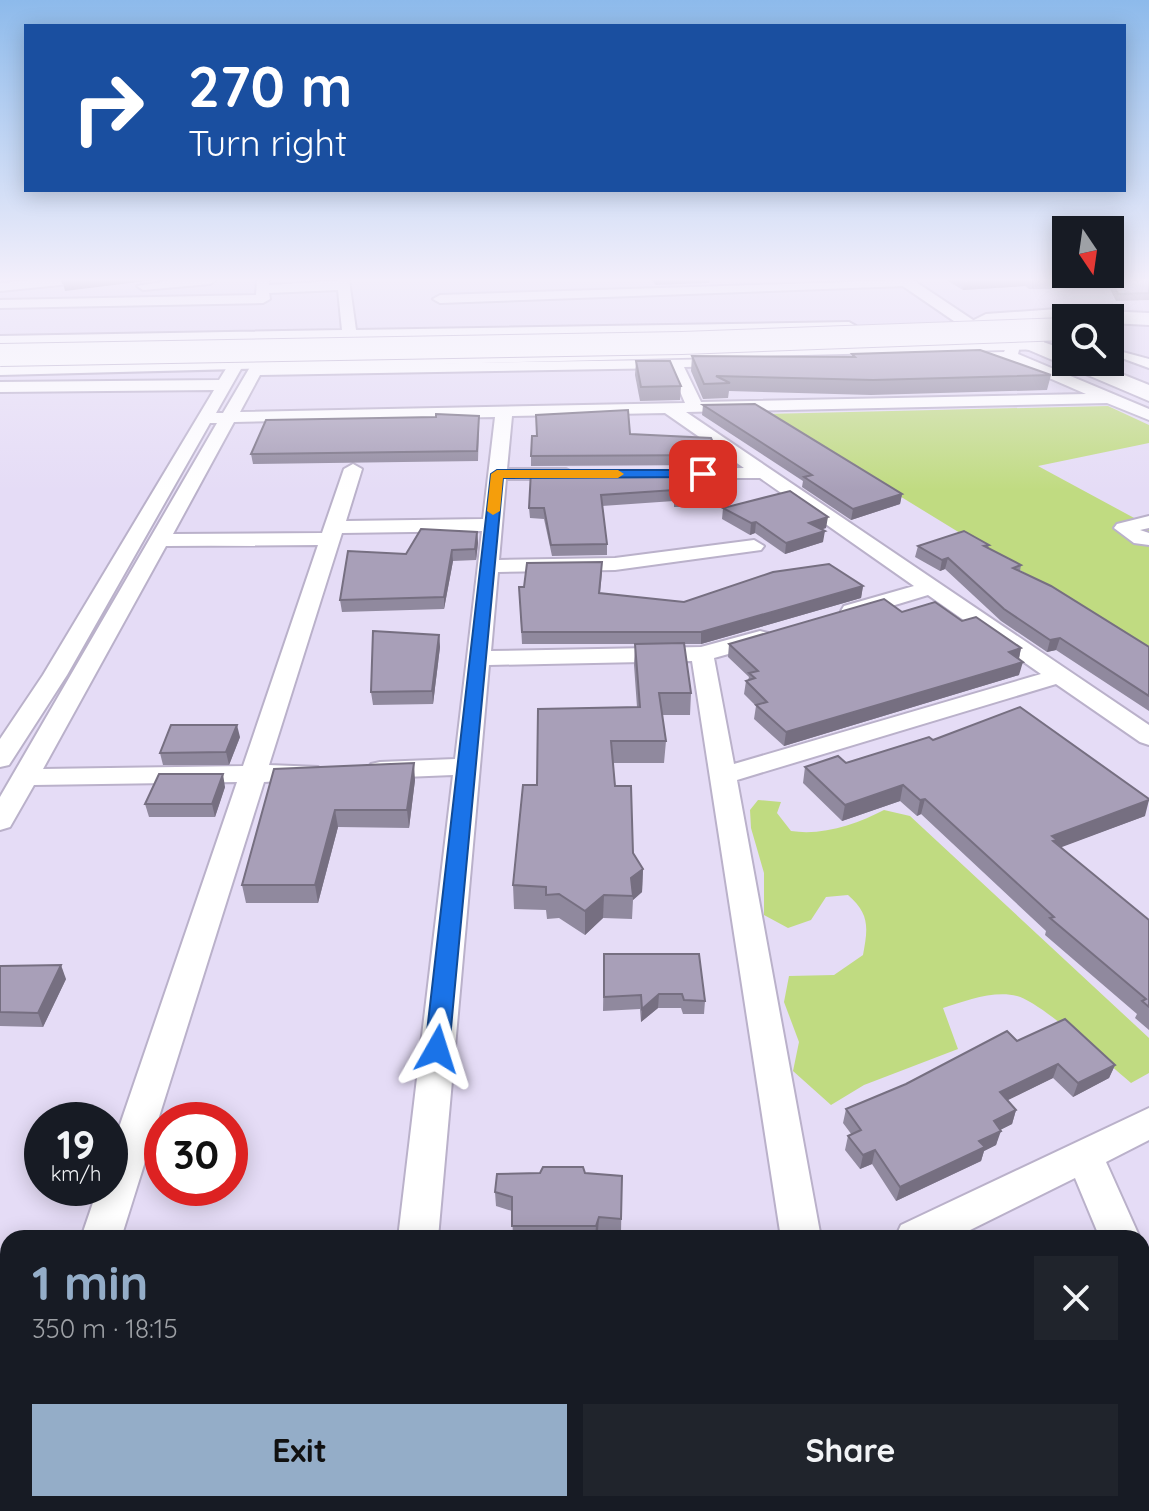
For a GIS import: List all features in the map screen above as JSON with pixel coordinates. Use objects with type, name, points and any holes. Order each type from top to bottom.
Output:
[{"type":"highway","points":[[0,352],[113,351]]},
{"type":"highway","points":[[0,362],[579,351]]},
{"type":"highway","points":[[1124,363],[1149,384]]},
{"type":"highway","points":[[1106,376],[1149,394]]},
{"type":"main road","points":[[0,369],[183,366],[464,351]]},
{"type":"main road","points":[[0,352],[250,362],[1011,351]]},
{"type":"street","points":[[119,351],[250,362],[675,363],[1011,351],[1149,415]]},
{"type":"street","points":[[0,387],[250,362],[293,351]]},
{"type":"street","points":[[1124,357],[1149,364]]},
{"type":"street","points":[[0,821],[230,417],[250,362]]},
{"type":"street","points":[[6,739],[206,418],[250,362]]},
{"type":"street","points":[[675,363],[695,407]]},
{"type":"street","points":[[206,418],[1111,398]]},
{"type":"street","points":[[669,408],[1149,737]]},
{"type":"street","points":[[419,1230],[504,411]]},
{"type":"street","points":[[104,1230],[353,469]]},
{"type":"street","points":[[653,474],[762,473]]},
{"type":"street","points":[[497,474],[591,474]]},
{"type":"street","points":[[1149,522],[1124,528],[1141,539],[1149,539]]},
{"type":"street","points":[[161,540],[492,525]]},
{"type":"street","points":[[488,566],[615,564],[754,546]]},
{"type":"street","points":[[827,619],[930,588]]},
{"type":"street","points":[[478,658],[702,654],[783,632]]},
{"type":"street","points":[[702,654],[725,775],[800,1230]]},
{"type":"street","points":[[725,775],[1059,676]]},
{"type":"street","points":[[6,739],[50,734]]},
{"type":"street","points":[[359,771],[467,766]]},
{"type":"street","points":[[25,777],[251,776],[328,772]]},
{"type":"street","points":[[931,1230],[1149,1123]]},
{"type":"street","points":[[1084,1155],[1117,1230]]},
{"type":"green space","points":[[1108,406],[1149,425],[1149,443],[1038,466],[1149,526],[1149,649],[766,414]]},
{"type":"green space","points":[[758,800],[781,802],[777,813],[791,831],[815,832],[839,828],[884,810],[910,816],[1149,1038],[1149,1073],[1131,1083],[1042,1009],[1017,996],[989,995],[943,1008],[958,1049],[864,1085],[831,1105],[793,1071],[799,1042],[784,1002],[789,976],[834,975],[863,955],[866,922],[848,895],[826,897],[811,920],[788,928],[764,915],[764,873],[751,828],[750,810]]},
{"type":"building","points":[[981,351],[1051,375],[873,380],[716,376],[730,383],[704,384],[692,356],[855,357],[852,354]]},
{"type":"building","points":[[636,361],[670,361],[681,386],[641,387]]},
{"type":"building","points":[[755,404],[902,494],[853,509],[804,477],[812,475],[703,405]]},
{"type":"building","points":[[628,410],[630,434],[711,438],[719,455],[531,456],[532,436],[537,436],[536,415]]},
{"type":"building","points":[[436,414],[479,416],[477,451],[251,454],[266,420],[436,417]]},
{"type":"building","points":[[531,471],[707,471],[712,496],[675,496],[674,490],[601,495],[607,544],[551,545],[544,508],[529,508]]},
{"type":"building","points":[[790,491],[828,517],[809,523],[825,531],[786,543],[756,522],[751,523],[723,508]]},
{"type":"building","points":[[421,529],[477,532],[475,549],[452,550],[444,597],[340,600],[348,551],[406,554]]},
{"type":"building","points":[[964,531],[989,545],[984,546],[1021,565],[1013,568],[1051,586],[1149,647],[1149,696],[1060,638],[1050,640],[1004,609],[948,558],[942,560],[918,546]]},
{"type":"building","points":[[602,562],[599,593],[684,602],[773,572],[829,564],[863,586],[701,632],[522,632],[519,587],[524,587],[527,563]]},
{"type":"building","points":[[884,599],[902,612],[935,602],[962,621],[976,617],[1021,648],[1009,652],[1023,662],[786,732],[756,705],[767,702],[746,681],[755,678],[749,673],[758,671],[729,644]]},
{"type":"building","points":[[373,631],[439,635],[432,691],[371,692]]},
{"type":"building","points":[[684,643],[691,693],[659,693],[666,741],[611,741],[615,786],[631,786],[633,853],[643,869],[631,878],[633,896],[604,895],[585,911],[559,894],[546,895],[546,887],[513,885],[523,785],[537,785],[538,709],[640,707],[635,644]]},
{"type":"building","points":[[1020,707],[1149,799],[1052,836],[1057,840],[1053,841],[1149,920],[1149,1007],[1142,1001],[1146,999],[1050,918],[1054,917],[925,799],[920,800],[903,785],[845,805],[805,767],[838,756],[846,763],[929,737],[933,740]]},
{"type":"building","points":[[171,725],[237,725],[226,752],[160,753]]},
{"type":"building","points":[[414,763],[407,810],[335,810],[315,885],[242,885],[274,769]]},
{"type":"building","points":[[159,774],[223,774],[212,804],[145,804]]},
{"type":"building","points":[[604,954],[699,954],[705,1001],[684,1000],[682,994],[659,994],[642,1009],[641,995],[604,997]]},
{"type":"building","points":[[61,965],[38,1013],[0,1012],[0,966]]},
{"type":"building","points":[[1065,1019],[1115,1065],[1078,1083],[1058,1064],[1000,1092],[1016,1110],[994,1121],[1001,1131],[979,1141],[985,1147],[900,1187],[875,1150],[863,1155],[848,1136],[861,1130],[846,1109],[906,1084],[1007,1031],[1017,1041]]},
{"type":"building","points":[[543,1167],[583,1167],[585,1173],[622,1176],[621,1219],[599,1217],[596,1226],[512,1226],[512,1197],[495,1192],[497,1174],[540,1173]]},
{"type":"slow traffic","points":[[493,511],[497,474],[618,474]]},
{"type":"route","points":[[437,1049],[497,474],[703,474]]}]
